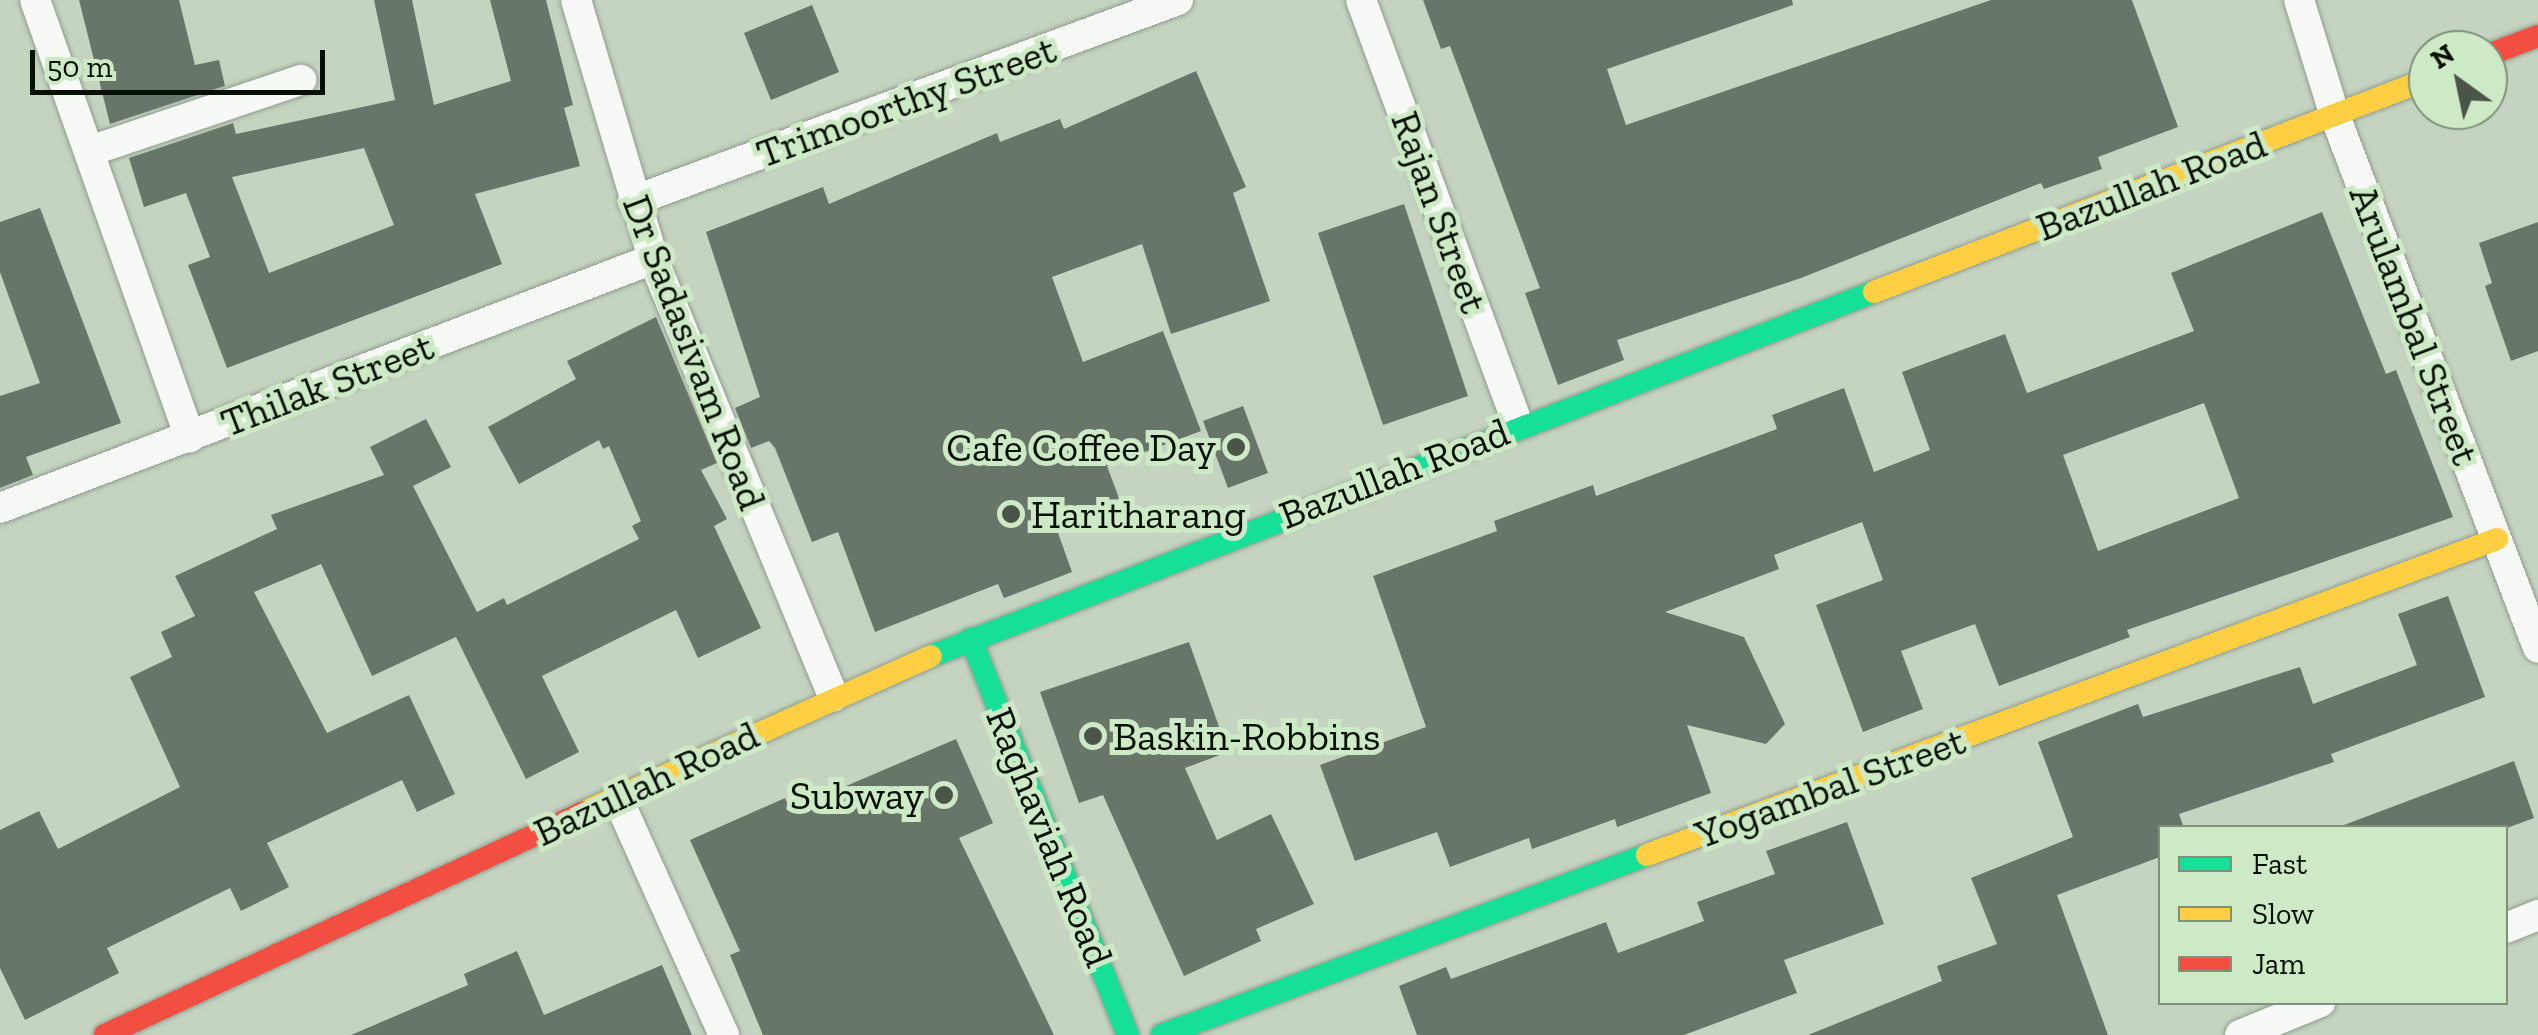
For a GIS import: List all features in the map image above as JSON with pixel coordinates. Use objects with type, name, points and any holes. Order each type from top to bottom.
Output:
[{"type":"main road","points":[[2508,48],[2538,36]]},
{"type":"main road","name":"Bazullah Road","points":[[105,1035],[833,696],[971,639],[1518,424],[2408,87]]},
{"type":"main road","name":"Yogambal Street","points":[[1162,1035],[2497,539]]},
{"type":"main road","name":"Raghaviah Road","points":[[971,639],[1128,1035]]},
{"type":"street","points":[[35,0],[190,437]]},
{"type":"street","name":"Dr Sadasivam Road","points":[[576,0],[653,259],[833,696]]},
{"type":"street","name":"Trimoorthy Street","points":[[633,202],[1178,0]]},
{"type":"street","name":"Rajan Street","points":[[1361,0],[1518,424]]},
{"type":"street","name":"Arulambal Street","points":[[2299,0],[2335,116],[2538,648]]},
{"type":"street","points":[[90,151],[301,80]]},
{"type":"street","name":"Thilak Street","points":[[0,508],[653,259]]},
{"type":"street","points":[[618,798],[724,1035]]},
{"type":"street","points":[[2508,927],[2538,914]]},
{"type":"street","points":[[2240,1035],[2313,1005]]},
{"type":"building","points":[[79,0],[179,0],[195,65],[219,60],[225,86],[110,124]]},
{"type":"building","points":[[374,0],[412,0],[434,105],[511,81],[490,0],[546,0],[573,105],[564,108],[580,166],[475,194],[502,264],[227,368],[188,265],[210,257],[186,193],[144,207],[129,158],[233,123],[236,134],[395,100]],"holes":[[[364,148],[394,225],[269,273],[232,177]]]},
{"type":"building","points":[[1423,0],[1792,0],[1793,5],[1607,69],[1626,125],[1991,0],[2132,0],[2178,127],[2098,157],[2102,169],[2044,189],[2041,183],[1801,278],[1617,340],[1624,360],[1558,385],[1525,293],[1540,288],[1450,46],[1441,49]]},
{"type":"building","points":[[812,5],[839,72],[771,100],[744,33]]},
{"type":"building","points":[[1196,71],[1246,187],[1233,193],[1270,301],[1171,334],[1142,244],[1052,277],[1083,362],[1163,331],[1201,431],[1107,466],[1122,506],[1057,530],[1072,572],[1004,598],[998,584],[875,632],[838,532],[812,542],[775,448],[769,441],[751,448],[735,408],[760,397],[706,232],[823,187],[829,204],[997,133],[1000,142],[1060,119],[1064,129]]},
{"type":"building","points":[[1404,204],[1468,396],[1383,425],[1318,233]]},
{"type":"building","points":[[40,208],[121,423],[26,457],[33,475],[0,488],[0,396],[40,383],[0,272],[0,222]]},
{"type":"building","points":[[2322,212],[2386,374],[2396,370],[2453,517],[2127,630],[2130,637],[1999,686],[1975,624],[1901,651],[1923,709],[1863,732],[1816,605],[1883,580],[1862,522],[1774,555],[1779,569],[1665,612],[1744,637],[1785,724],[1766,744],[1687,725],[1711,793],[1617,827],[1615,819],[1532,849],[1529,838],[1450,867],[1437,832],[1355,861],[1320,765],[1426,727],[1373,576],[1497,531],[1494,521],[1593,485],[1596,496],[1777,429],[1772,415],[1844,388],[1874,472],[1930,450],[1902,372],[2005,334],[2027,393],[2194,331],[2171,273]],"holes":[[[2204,403],[2239,498],[2098,551],[2063,455]]]},
{"type":"building","points":[[2538,222],[2538,351],[2511,361],[2485,286],[2492,283],[2479,243]]},
{"type":"building","points":[[656,317],[717,463],[701,470],[727,519],[714,526],[761,628],[698,658],[676,610],[542,676],[579,752],[526,779],[456,637],[372,676],[321,564],[254,592],[327,733],[409,695],[455,794],[417,812],[402,780],[267,843],[289,887],[241,911],[230,888],[107,948],[119,973],[25,1020],[0,968],[0,830],[39,811],[58,849],[180,787],[130,677],[172,657],[161,632],[195,616],[175,576],[277,529],[271,515],[384,475],[370,447],[426,419],[451,467],[413,486],[477,612],[504,598],[507,605],[639,539],[632,526],[641,521],[609,446],[603,449],[599,440],[519,484],[488,427],[576,379],[567,361]]},
{"type":"building","name":"Cafe Coffee Day","points":[[1243,406],[1268,473],[1228,488],[1203,421]]},
{"type":"building","points":[[2448,596],[2485,697],[2331,754],[2334,762],[2179,814],[2183,825],[2158,825],[2158,858],[2057,895],[2108,1035],[1808,1035],[1942,981],[1937,966],[1997,944],[1971,878],[2073,837],[2038,742],[2138,704],[2143,717],[2300,667],[2313,704],[2417,665],[2398,614]]},
{"type":"building","points":[[1189,642],[1228,752],[1185,768],[1217,840],[1271,814],[1314,904],[1256,929],[1261,941],[1184,976],[1103,795],[1079,803],[1040,692]]},
{"type":"building","points":[[956,739],[993,823],[959,838],[1054,1035],[763,1035],[730,955],[740,951],[690,840],[785,798],[790,810]]},
{"type":"building","points":[[2514,761],[2534,818],[2508,828],[2344,825]]},
{"type":"building","points":[[1847,822],[1884,924],[1784,960],[1797,993],[1684,1035],[1417,1035],[1399,986],[1446,967],[1451,979],[1606,922],[1618,953],[1704,921],[1697,902],[1775,874],[1766,851]]},
{"type":"building","points":[[517,951],[544,1015],[662,965],[692,1035],[351,1035],[468,985],[464,974]]},
{"type":"traffic: fast","points":[[931,656],[1874,292]]},
{"type":"traffic: fast","points":[[971,639],[1128,1035]]},
{"type":"traffic: fast","points":[[1162,1035],[1647,855]]},
{"type":"traffic: slow","points":[[1874,292],[2408,87]]},
{"type":"traffic: slow","points":[[1647,855],[2497,539]]},
{"type":"traffic: slow","points":[[584,812],[931,656]]},
{"type":"traffic: jam","points":[[2508,47],[2538,36]]},
{"type":"traffic: jam","points":[[105,1035],[584,812]]},
{"type":"place","name":"Cafe Coffee Day","points":[[1236,447]]},
{"type":"place","name":"Haritharang","points":[[1011,514]]},
{"type":"place","name":"Baskin-Robbins","points":[[1093,736]]},
{"type":"place","name":"Subway","points":[[944,795]]}]
